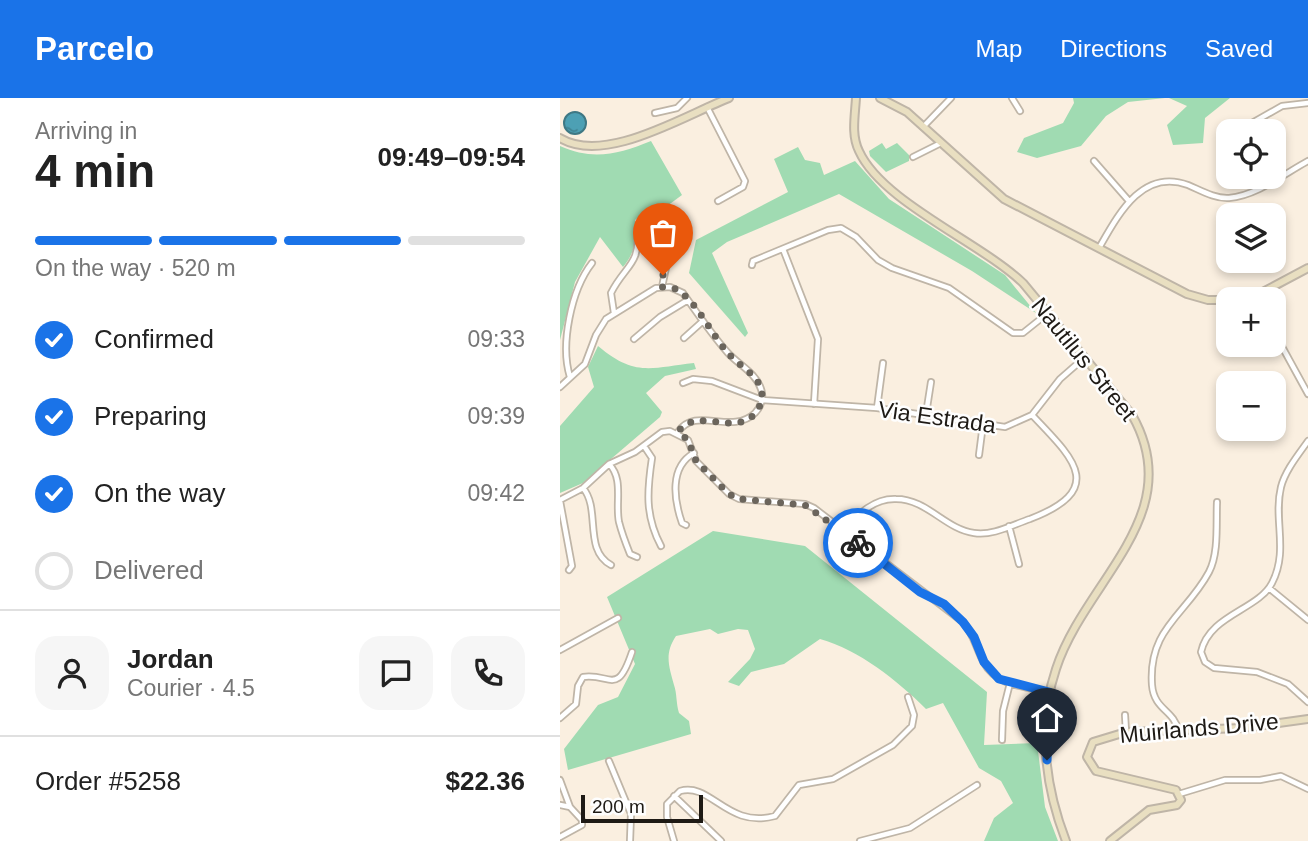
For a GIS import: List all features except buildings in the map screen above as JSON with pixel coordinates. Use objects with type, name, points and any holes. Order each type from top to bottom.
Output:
[{"type":"street","points":[[655,113],[681,106],[687,98]]},
{"type":"street","points":[[560,138],[581,147],[607,147],[729,98]]},
{"type":"street","name":"Nautilus Street","points":[[856,98],[855,140],[859,153],[875,174],[901,197],[1004,265],[1048,313],[1132,415],[1140,429],[1150,476],[1147,501],[1139,525],[1064,647],[1049,692],[1045,750],[1048,778],[1066,841]]},
{"type":"street","points":[[880,98],[907,112],[1004,199],[1187,293],[1202,299],[1216,300]]},
{"type":"street","points":[[923,127],[951,98]]},
{"type":"street","points":[[1012,98],[1020,111]]},
{"type":"street","points":[[1259,119],[1282,106],[1308,103]]},
{"type":"street","points":[[681,106],[685,116]]},
{"type":"street","points":[[707,107],[744,181],[743,187],[718,201]]},
{"type":"street","points":[[913,157],[941,143]]},
{"type":"street","points":[[1094,161],[1129,201]]},
{"type":"street","points":[[1100,248],[1129,201],[1153,185],[1170,181],[1229,198],[1247,194],[1308,161]]},
{"type":"street","points":[[752,265],[753,261],[828,230],[841,228],[856,237],[878,260],[892,268],[949,288],[1013,333],[1023,333],[1048,313]]},
{"type":"street","points":[[614,313],[611,293],[635,262],[639,252],[637,230]]},
{"type":"street","points":[[662,287],[673,234]]},
{"type":"street","points":[[783,249],[818,339],[814,404]]},
{"type":"street","points":[[570,377],[564,365],[562,349],[576,291],[592,263]]},
{"type":"street","points":[[1273,287],[1308,268]]},
{"type":"street","points":[[560,387],[585,364],[603,322],[614,313],[662,287],[676,289],[688,300],[729,354],[755,378],[762,400],[758,411],[747,419],[716,423],[698,419],[683,424],[678,432]]},
{"type":"street","points":[[634,339],[660,317],[688,300]]},
{"type":"street","points":[[684,338],[703,321]]},
{"type":"street","points":[[1286,354],[1308,394]]},
{"type":"street","points":[[843,531],[860,512],[874,504],[896,499],[915,502],[959,530],[971,533],[996,531],[1062,505],[1075,482],[1076,469],[1071,457],[1032,415],[1060,379],[1084,358]]},
{"type":"street","points":[[877,408],[883,363]]},
{"type":"street","name":"Via Estrada","points":[[683,383],[693,379],[712,381],[762,400],[877,408],[1005,427],[1032,415]]},
{"type":"street","points":[[926,414],[931,382]]},
{"type":"street","points":[[979,455],[983,424]]},
{"type":"street","points":[[569,570],[572,566],[560,501],[583,488],[608,464],[644,446],[662,432],[678,432],[688,440],[696,461],[729,494],[739,499],[805,505],[963,622],[988,669],[999,679],[1049,692]]},
{"type":"street","points":[[1308,441],[1282,484],[1279,507],[1282,551],[1280,566],[1269,588],[1231,613],[1215,628],[1202,647],[1201,656],[1214,668],[1242,668],[1288,684],[1308,702]]},
{"type":"street","points":[[644,446],[652,458],[647,494],[648,515],[661,546]]},
{"type":"street","points":[[686,525],[682,523],[678,510],[676,485],[681,465],[694,453]]},
{"type":"street","points":[[608,464],[617,475],[617,508],[623,535],[630,554],[637,557]]},
{"type":"street","points":[[583,488],[590,498],[597,549],[603,561],[611,565]]},
{"type":"street","points":[[1178,730],[1171,716],[1157,706],[1152,686],[1154,657],[1165,626],[1204,579],[1212,564],[1217,502]]},
{"type":"street","points":[[1009,526],[1019,564]]},
{"type":"street","points":[[1269,588],[1308,620]]},
{"type":"street","points":[[560,650],[618,618]]},
{"type":"street","points":[[560,718],[576,704],[578,686],[583,677],[592,676],[604,682],[618,678],[626,668],[632,652]]},
{"type":"street","points":[[1002,740],[1003,711],[1010,684]]},
{"type":"street","points":[[674,841],[666,810],[667,804],[674,796],[688,788],[703,793],[732,814],[755,819],[775,816],[799,785],[832,779],[903,737],[914,715],[908,697]]},
{"type":"street","points":[[1125,715],[1126,732]]},
{"type":"street","name":"Muirlands Drive","points":[[1180,793],[1100,773],[1090,766],[1087,757],[1093,742],[1126,732],[1243,728],[1308,719]]},
{"type":"street","points":[[609,761],[632,814],[630,841]]},
{"type":"street","points":[[1110,841],[1149,810],[1177,805],[1181,800],[1180,793],[1225,780],[1260,780],[1280,776],[1308,789]]},
{"type":"street","points":[[560,780],[570,807],[582,820],[582,825],[560,837]]},
{"type":"street","points":[[860,841],[910,828],[977,785]]},
{"type":"street","points":[[674,796],[721,841]]},
{"type":"street","points":[[560,805],[570,807]]},
{"type":"green space","points":[[1073,98],[1165,98],[1128,102],[1106,116],[1081,146],[1037,158],[1017,152],[1024,138],[1063,123],[1074,103]]},
{"type":"green space","points":[[1169,98],[1230,98],[1205,118],[1203,143],[1173,145],[1167,125],[1187,106]]},
{"type":"green space","points":[[651,141],[682,195],[663,209],[650,208],[635,220],[635,245],[623,267],[600,237],[575,282],[560,340],[560,146],[572,151],[606,154]]},
{"type":"green space","points":[[882,143],[886,149],[897,143],[909,155],[909,161],[886,172],[870,156],[869,151]]},
{"type":"green space","points":[[798,147],[805,160],[820,163],[824,175],[855,161],[889,199],[1005,275],[1036,313],[972,271],[839,194],[727,242],[712,253],[748,333],[745,337],[689,273],[696,240],[788,192],[774,159]]},
{"type":"green space","points":[[598,346],[611,356],[633,366],[654,368],[694,363],[696,369],[665,376],[646,393],[662,412],[660,417],[583,483],[560,493],[560,426],[594,387],[588,367]]},
{"type":"green space","points":[[713,531],[805,546],[987,692],[984,745],[1037,743],[1045,807],[1058,841],[984,841],[994,818],[1013,803],[1001,781],[979,768],[943,703],[926,709],[877,667],[849,650],[820,639],[784,664],[751,672],[739,686],[728,682],[750,659],[755,649],[748,630],[738,629],[718,634],[710,629],[676,636],[670,649],[669,666],[679,713],[689,721],[691,734],[568,770],[564,749],[598,705],[618,697],[635,664],[607,597]]},
{"type":"water","points":[[575,112],[583,115],[586,123],[583,131],[575,134],[567,131],[564,123],[567,115]]},
{"type":"way so far","points":[[663,275],[662,287],[670,287],[683,293],[729,354],[755,378],[761,389],[762,400],[758,411],[747,419],[729,424],[698,419],[683,424],[678,432],[692,446],[696,461],[729,494],[739,499],[814,508],[858,543]]},
{"type":"route","points":[[858,543],[920,592],[944,604],[963,622],[974,637],[988,669],[999,679],[1049,692],[1045,750],[1047,760]]}]
